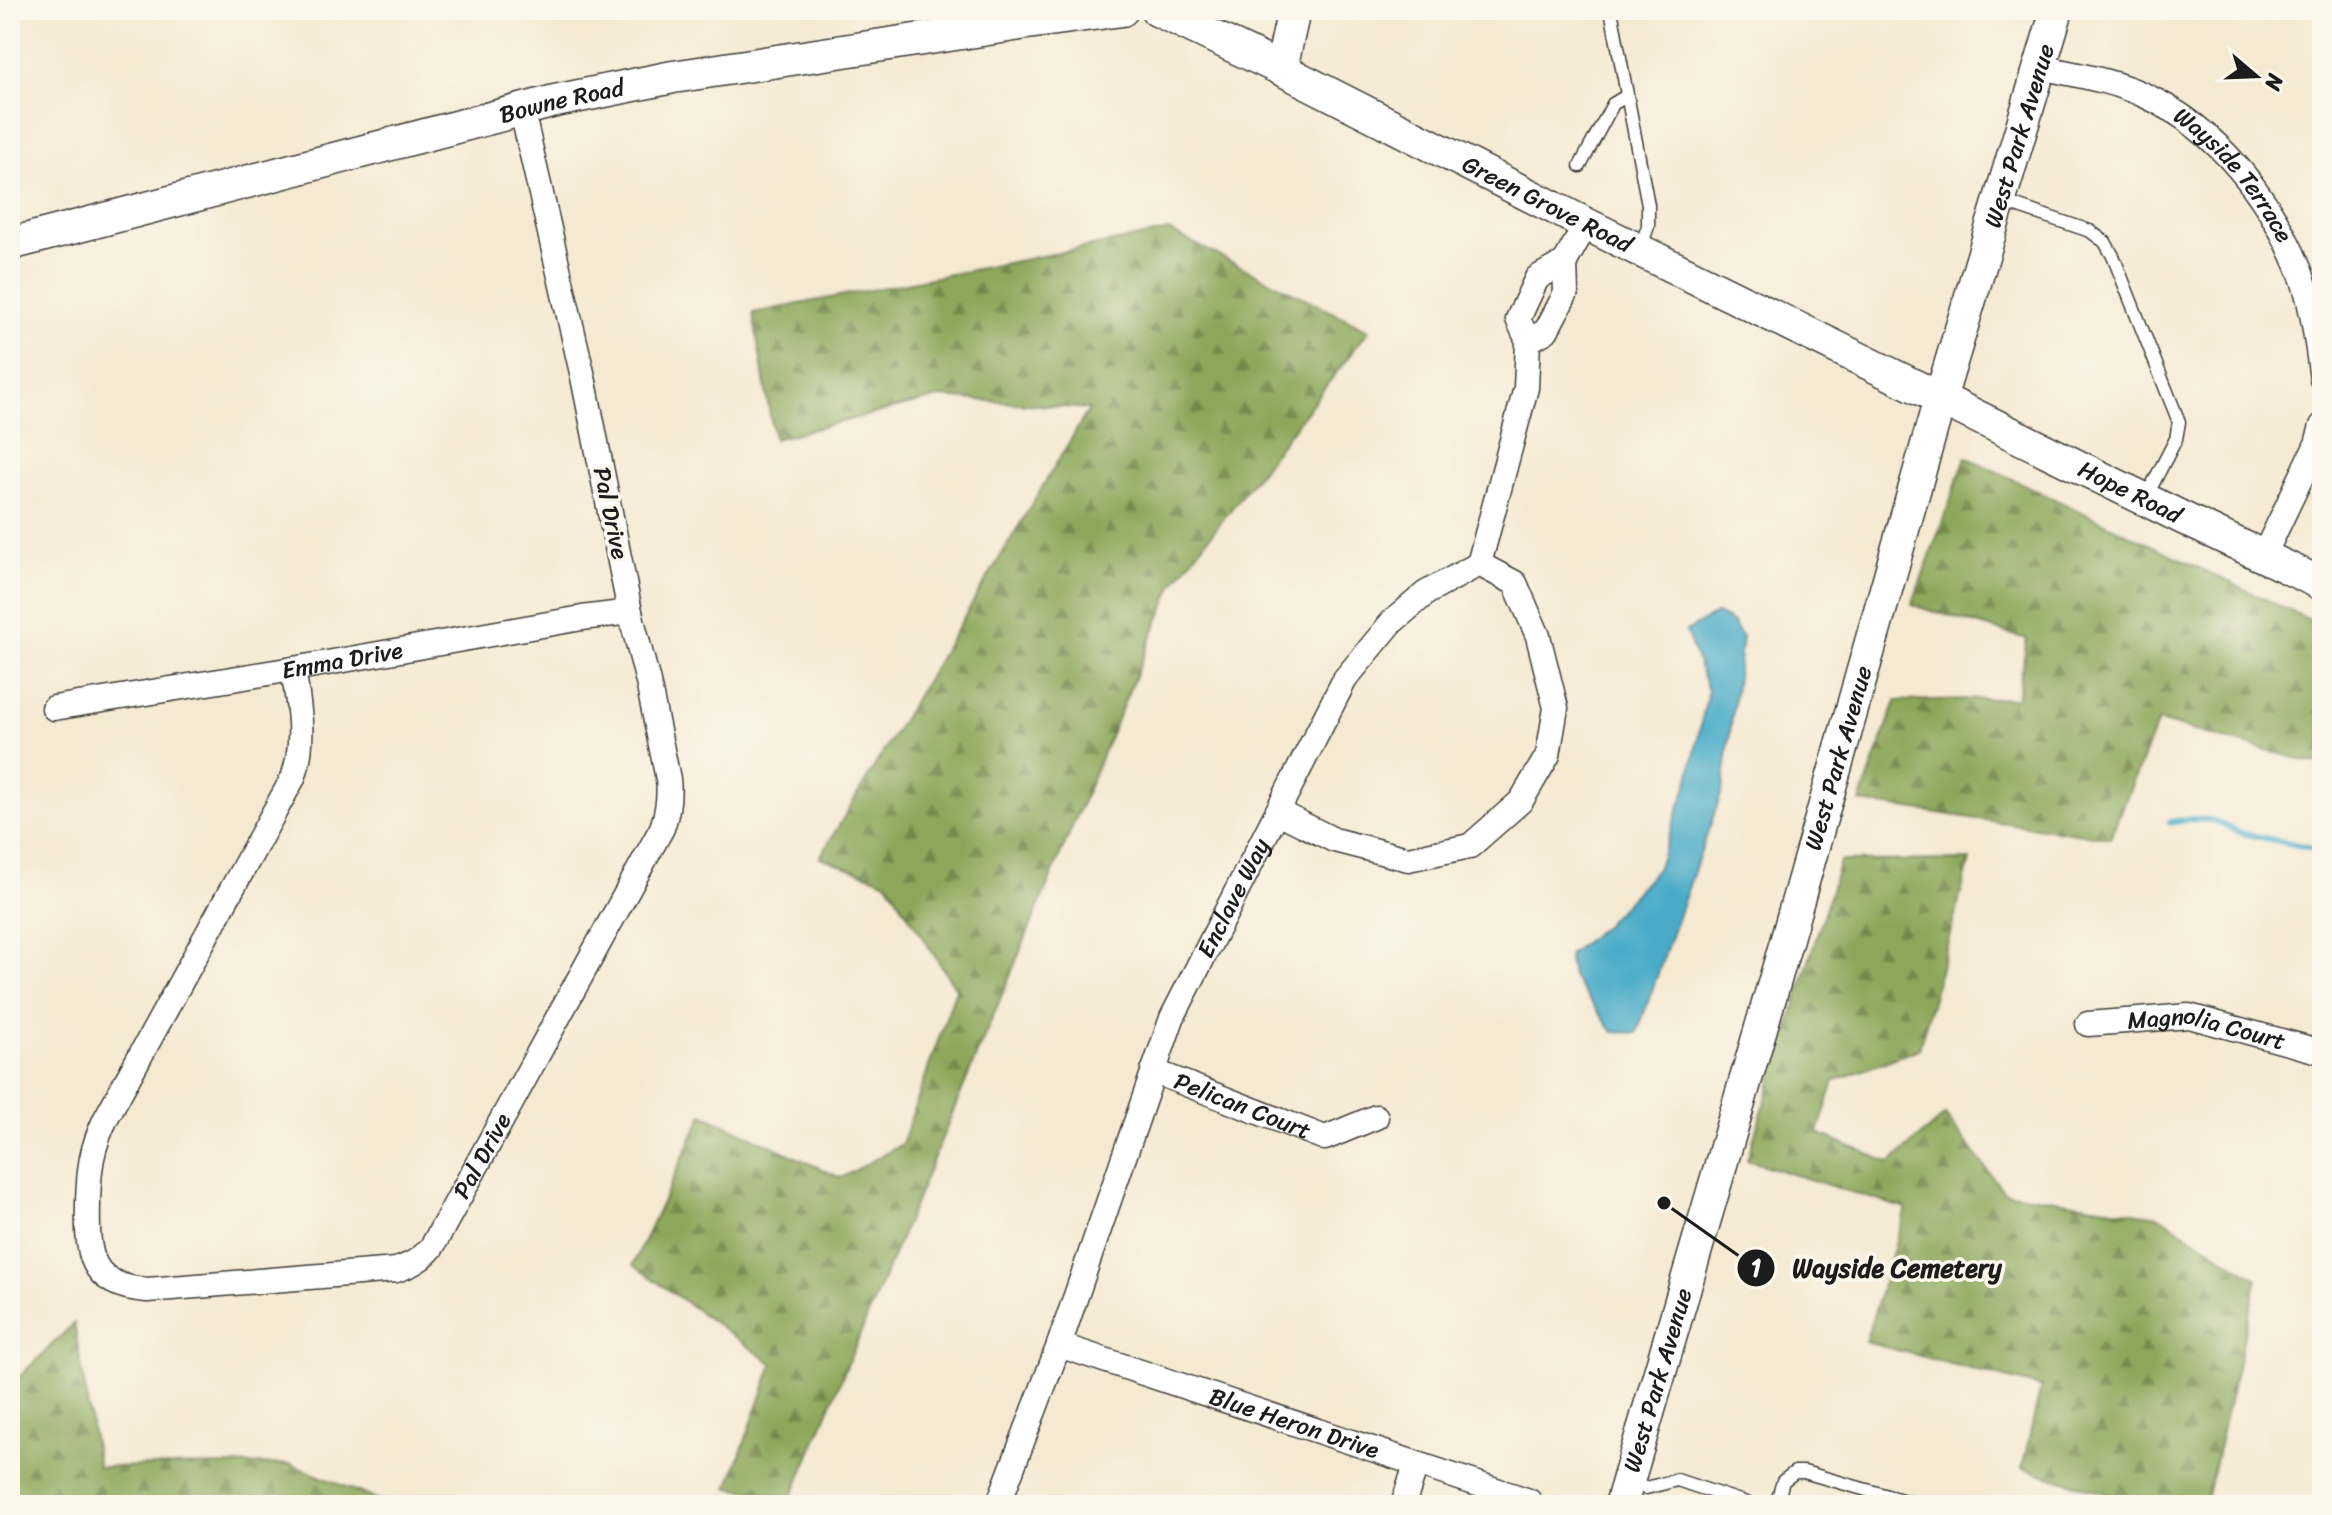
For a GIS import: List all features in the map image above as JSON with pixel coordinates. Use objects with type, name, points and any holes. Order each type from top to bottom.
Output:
[{"type":"street","name":"Bowne Road","points":[[10,244],[555,101],[1008,18],[1122,10]]},
{"type":"street","name":"Green Grove Road","points":[[1157,10],[1940,399]]},
{"type":"street","points":[[1281,69],[1294,10]]},
{"type":"street","name":"West Park Avenue","points":[[1624,1494],[1780,963],[1998,200],[2057,10]]},
{"type":"street","name":"Wayside Terrace","points":[[2040,67],[2104,80],[2147,96],[2191,122],[2229,156],[2270,212],[2301,273],[2314,326],[2322,379]]},
{"type":"street","name":"Pal Drive","points":[[293,669],[301,734],[293,778],[97,1135],[89,1165],[87,1243],[93,1261],[102,1273],[116,1284],[130,1289],[396,1270],[413,1264],[432,1247],[665,819],[670,795],[668,779],[630,612],[586,392],[522,111]]},
{"type":"street","points":[[1278,812],[1334,840],[1408,859],[1470,846],[1521,801],[1548,755],[1556,708],[1538,636],[1515,583],[1479,564],[1526,388],[1528,341],[1518,319],[1537,278],[1565,262],[1586,224]]},
{"type":"street","name":"Hope Road","points":[[1940,399],[2322,584]]},
{"type":"street","points":[[2264,555],[2317,444],[2322,426]]},
{"type":"street","name":"Enclave Way","points":[[998,1505],[1059,1345],[1172,1018],[1345,679],[1392,622],[1426,593],[1479,564]]},
{"type":"street","name":"Emma Drive","points":[[54,708],[630,612]]},
{"type":"street","name":"Magnolia Court","points":[[2088,1024],[2189,1016],[2322,1052]]},
{"type":"street","name":"Pelican Court","points":[[1153,1071],[1325,1138],[1376,1117]]},
{"type":"street","name":"Blue Heron Drive","points":[[1059,1345],[1529,1501]]},
{"type":"street","points":[[1403,1505],[1416,1465]]},
{"type":"lane","points":[[1611,10],[1648,205],[1648,226],[1640,250]]},
{"type":"lane","points":[[1580,166],[1613,104],[1626,96]]},
{"type":"lane","points":[[1998,200],[2090,231],[2105,242],[2113,256],[2179,422],[2176,439],[2145,500]]},
{"type":"lane","points":[[1776,1505],[1783,1481],[1795,1472],[1804,1472],[1919,1505]]},
{"type":"lane","points":[[1624,1494],[1677,1480],[1752,1505]]},
{"type":"green space","points":[[1169,231],[1369,330],[1174,583],[792,1497],[728,1488],[773,1364],[633,1265],[703,1114],[841,1178],[902,1144],[956,989],[887,882],[820,857],[1089,409],[940,397],[774,439],[753,313]]},
{"type":"green space","points":[[1966,457],[2322,626],[2322,765],[2158,721],[2110,838],[1860,802],[1896,701],[2017,698],[2027,639],[1912,605]]},
{"type":"green space","points":[[1970,860],[1919,1049],[1834,1081],[1818,1133],[1890,1163],[1945,1115],[2004,1192],[2159,1216],[2257,1279],[2205,1505],[2144,1505],[2022,1468],[2041,1387],[1865,1342],[1906,1209],[1747,1160],[1840,861]]},
{"type":"green space","points":[[74,1323],[98,1467],[290,1464],[390,1505],[10,1505],[10,1386]]},
{"type":"water","points":[[1716,614],[1732,622],[1742,637],[1723,789],[1637,1033],[1613,1032],[1572,976],[1568,955],[1603,927],[1657,869],[1688,783],[1708,691],[1686,631]]},
{"type":"waterway","points":[[2170,822],[2212,820],[2241,833],[2322,850]]},
{"type":"place","name":"Wayside Cemetery","points":[[1664,1203]]}]
